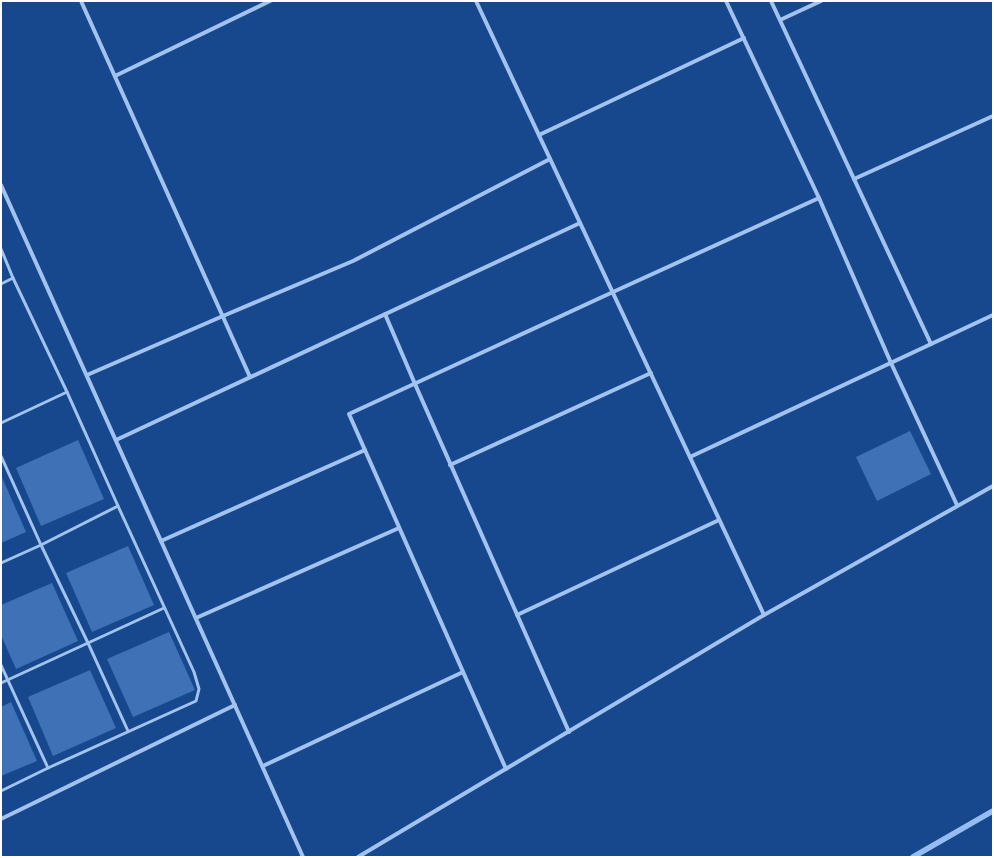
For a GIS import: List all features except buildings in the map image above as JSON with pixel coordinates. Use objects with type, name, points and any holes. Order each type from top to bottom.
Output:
[{"type":"street","points":[[82,1],[250,377]]},
{"type":"street","points":[[115,76],[270,1]]},
{"type":"street","points":[[476,1],[764,615]]},
{"type":"street","points":[[726,1],[819,198],[890,363],[957,505]]},
{"type":"street","points":[[771,1],[932,344]]},
{"type":"street","points":[[780,20],[821,1]]},
{"type":"street","points":[[539,135],[744,38]]},
{"type":"street","points":[[854,179],[993,116]]},
{"type":"street","points":[[87,375],[353,261],[550,159]]},
{"type":"street","points":[[1,185],[303,857]]},
{"type":"street","points":[[506,769],[349,414],[819,198]]},
{"type":"street","points":[[116,440],[580,222]]},
{"type":"street","points":[[385,314],[450,465],[569,732]]},
{"type":"street","points":[[690,458],[993,315]]},
{"type":"street","points":[[450,465],[651,373]]},
{"type":"street","points":[[161,541],[365,450]]},
{"type":"street","points":[[358,857],[764,615],[993,486]]},
{"type":"street","points":[[517,615],[719,520]]},
{"type":"street","points":[[196,618],[399,528]]},
{"type":"street","points":[[263,766],[463,672]]},
{"type":"street","points":[[1,819],[235,705]]},
{"type":"lane","points":[[1,249],[13,278],[68,392],[194,672],[199,689],[196,701],[128,731],[1,791]]},
{"type":"lane","points":[[1,284],[13,278]]},
{"type":"lane","points":[[1,423],[68,392]]},
{"type":"lane","points":[[1,456],[128,731]]},
{"type":"lane","points":[[1,563],[41,545],[118,506]]},
{"type":"lane","points":[[1,683],[164,608]]},
{"type":"lane","points":[[1,665],[48,768]]},
{"type":"waterway","points":[[913,857],[993,811]]}]
